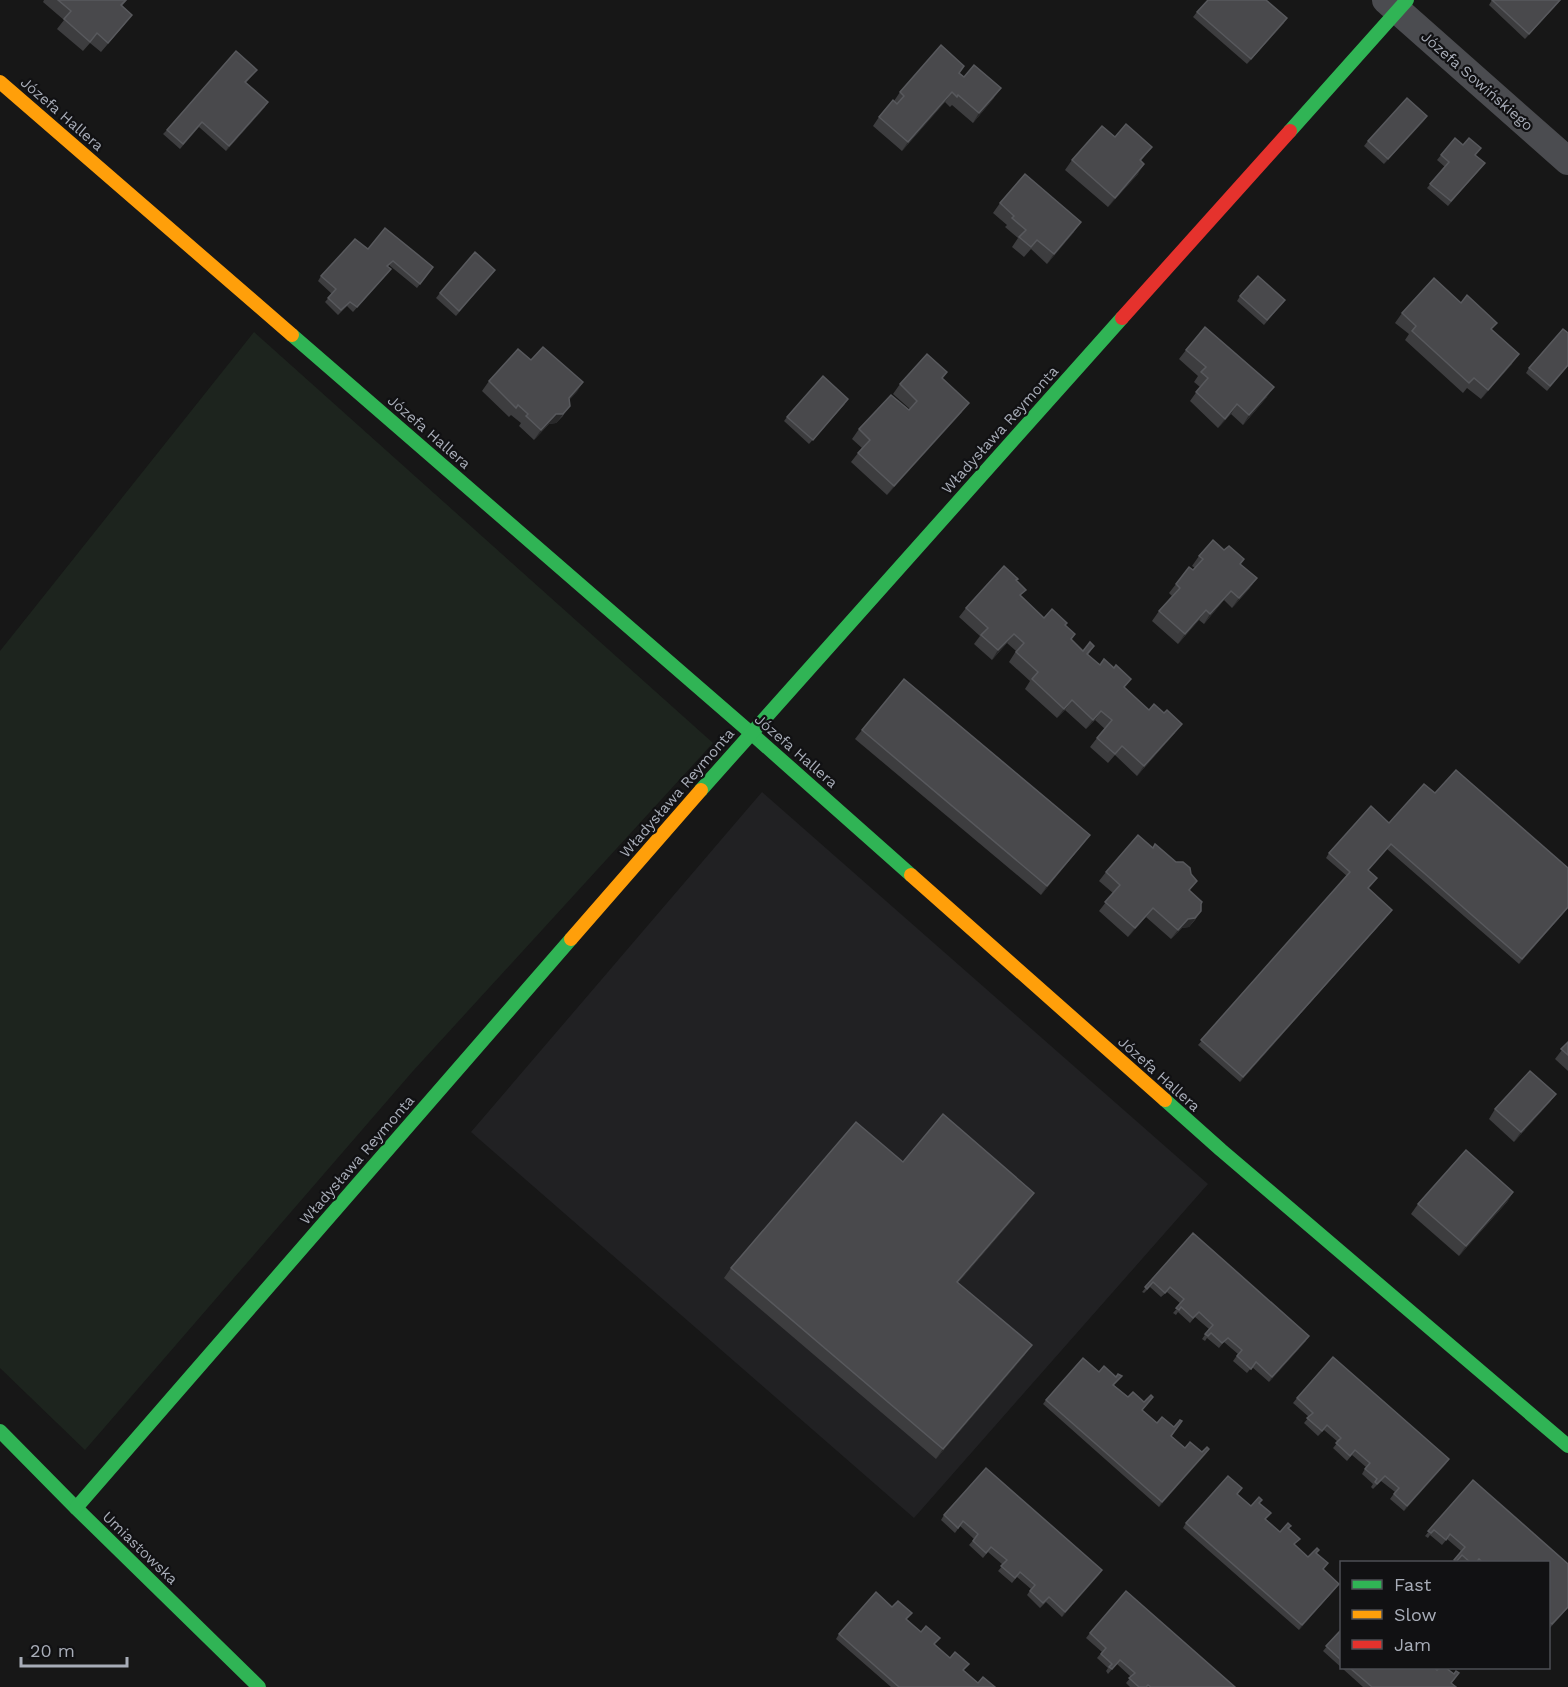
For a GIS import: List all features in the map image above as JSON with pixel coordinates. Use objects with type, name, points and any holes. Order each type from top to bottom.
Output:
[{"type":"street","name":"Józefa Sowińskiego","points":[[1397,4],[1568,161]]},
{"type":"street","name":"Władysława Reymonta","points":[[76,1508],[751,733],[1397,4]]},
{"type":"street","name":"Józefa Hallera","points":[[0,82],[751,733],[1221,1150],[1568,1446]]},
{"type":"street","name":"Umiastowska","points":[[0,1431],[259,1687]]},
{"type":"shaded area","points":[[254,332],[713,743],[413,1071],[85,1450],[0,1368],[0,651]]},
{"type":"shaded area","points":[[762,792],[1208,1184],[914,1518],[471,1132]]},
{"type":"building","points":[[58,0],[126,0],[121,5],[132,15],[108,43],[97,33],[90,42],[64,19],[71,11]]},
{"type":"building","points":[[1208,0],[1266,0],[1287,18],[1251,59],[1197,12]]},
{"type":"building","points":[[1492,0],[1560,0],[1529,34]]},
{"type":"building","points":[[941,45],[964,66],[959,73],[964,77],[974,65],[1001,88],[979,113],[952,92],[908,142],[879,117],[893,100],[897,104],[904,96],[900,92]]},
{"type":"building","points":[[236,51],[257,70],[245,82],[268,102],[229,146],[202,122],[183,144],[167,130]]},
{"type":"building","points":[[1407,98],[1427,116],[1388,159],[1368,141]]},
{"type":"building","points":[[1126,124],[1152,147],[1140,160],[1144,164],[1115,198],[1072,160],[1102,126],[1115,137]]},
{"type":"building","points":[[1455,138],[1463,145],[1469,138],[1481,148],[1475,155],[1485,163],[1451,201],[1430,184],[1449,162],[1441,155]]},
{"type":"building","points":[[1025,174],[1081,222],[1054,254],[1037,240],[1031,247],[1019,237],[1026,230],[1000,203]]},
{"type":"building","points":[[385,228],[433,267],[420,284],[393,261],[387,266],[391,269],[357,307],[350,302],[341,310],[328,298],[336,289],[321,276],[355,239],[368,249]]},
{"type":"building","points":[[475,252],[495,270],[459,311],[440,293]]},
{"type":"building","points":[[1258,276],[1285,300],[1267,320],[1240,296]]},
{"type":"building","points":[[1434,278],[1461,303],[1467,295],[1497,323],[1491,329],[1519,354],[1488,390],[1474,378],[1469,383],[1412,331],[1416,326],[1402,313]]},
{"type":"building","points":[[1205,327],[1274,387],[1249,415],[1237,404],[1225,419],[1196,392],[1208,378],[1201,372],[1206,367],[1186,350]]},
{"type":"building","points":[[1563,329],[1568,333],[1568,365],[1550,386],[1529,368]]},
{"type":"building","points":[[543,347],[583,382],[569,398],[570,406],[563,414],[556,414],[541,430],[526,416],[528,414],[518,405],[516,408],[489,381],[518,349],[531,360]]},
{"type":"building","points":[[927,354],[947,372],[942,378],[969,403],[894,486],[858,453],[870,440],[859,429],[891,395],[909,410],[917,401],[900,384]]},
{"type":"building","points":[[823,376],[848,399],[813,440],[787,417]]},
{"type":"building","points":[[1213,540],[1224,550],[1229,546],[1244,559],[1240,564],[1257,578],[1239,598],[1231,591],[1210,614],[1206,610],[1185,634],[1159,611],[1180,588],[1176,584],[1189,567],[1193,570],[1203,559],[1199,556]]},
{"type":"building","points":[[1004,566],[1026,590],[1020,595],[1044,618],[1052,609],[1067,623],[1065,625],[1075,634],[1071,639],[1083,651],[1090,642],[1094,646],[1087,654],[1100,665],[1104,659],[1114,668],[1116,665],[1131,679],[1124,687],[1149,710],[1154,704],[1164,713],[1167,710],[1182,724],[1144,766],[1122,746],[1115,754],[1097,738],[1112,720],[1101,711],[1093,720],[1072,700],[1064,709],[1032,679],[1038,672],[1016,652],[1024,643],[1014,634],[998,650],[981,635],[988,628],[966,608]]},
{"type":"building","points":[[904,679],[1090,835],[1047,886],[862,730]]},
{"type":"building","points":[[1456,770],[1568,868],[1568,907],[1522,959],[1391,844],[1368,870],[1377,878],[1368,888],[1392,910],[1243,1077],[1201,1040],[1350,872],[1329,853],[1371,806],[1389,823],[1424,784],[1435,793]]},
{"type":"building","points":[[1138,835],[1153,848],[1155,844],[1176,862],[1183,862],[1190,868],[1191,874],[1197,881],[1189,890],[1202,902],[1201,911],[1195,918],[1188,919],[1178,930],[1153,908],[1135,928],[1105,902],[1120,885],[1106,872]]},
{"type":"building","points":[[1568,1042],[1568,1055],[1561,1049]]},
{"type":"building","points":[[1530,1071],[1556,1094],[1521,1132],[1495,1109]]},
{"type":"building","points":[[943,1114],[1034,1193],[957,1282],[1032,1345],[943,1449],[731,1268],[856,1122],[903,1162]]},
{"type":"building","points":[[1466,1150],[1513,1192],[1466,1246],[1418,1204]]},
{"type":"building","points":[[1193,1233],[1309,1336],[1272,1377],[1256,1362],[1251,1369],[1237,1356],[1242,1350],[1228,1338],[1222,1343],[1211,1333],[1208,1336],[1205,1334],[1213,1325],[1199,1312],[1193,1318],[1181,1307],[1179,1310],[1176,1308],[1184,1299],[1170,1287],[1165,1293],[1153,1282],[1147,1289],[1145,1287]]},
{"type":"building","points":[[1333,1357],[1449,1459],[1407,1506],[1394,1494],[1399,1488],[1385,1476],[1377,1484],[1375,1482],[1377,1479],[1365,1469],[1370,1463],[1355,1450],[1350,1456],[1336,1443],[1341,1438],[1327,1425],[1322,1431],[1307,1418],[1313,1413],[1297,1398]]},
{"type":"building","points":[[1083,1358],[1099,1372],[1104,1366],[1116,1377],[1118,1374],[1122,1376],[1113,1385],[1128,1397],[1133,1392],[1144,1402],[1151,1395],[1153,1397],[1142,1410],[1157,1423],[1162,1417],[1174,1427],[1180,1420],[1182,1421],[1171,1436],[1185,1448],[1190,1442],[1202,1452],[1207,1447],[1209,1449],[1162,1502],[1046,1400]]},
{"type":"building","points":[[986,1468],[1102,1570],[1065,1612],[1049,1597],[1043,1603],[1030,1591],[1035,1585],[1020,1572],[1015,1578],[1001,1566],[1007,1560],[991,1547],[986,1553],[973,1541],[978,1534],[963,1521],[958,1528],[944,1515]]},
{"type":"building","points":[[1228,1476],[1242,1488],[1237,1494],[1251,1506],[1259,1497],[1262,1500],[1259,1503],[1271,1513],[1265,1519],[1280,1532],[1288,1523],[1291,1526],[1288,1528],[1300,1539],[1294,1544],[1308,1557],[1317,1548],[1319,1550],[1316,1553],[1328,1563],[1323,1569],[1339,1584],[1302,1625],[1186,1523]]},
{"type":"building","points":[[1473,1480],[1568,1564],[1568,1607],[1552,1624],[1550,1622],[1550,1561],[1481,1561],[1479,1559],[1469,1561],[1462,1555],[1455,1561],[1465,1547],[1450,1534],[1446,1540],[1434,1530],[1431,1533],[1428,1531]]},
{"type":"building","points":[[1126,1591],[1235,1687],[1151,1687],[1148,1685],[1139,1687],[1129,1678],[1135,1673],[1120,1660],[1112,1669],[1109,1667],[1112,1664],[1101,1654],[1106,1648],[1090,1633]]},
{"type":"building","points":[[876,1592],[892,1607],[898,1601],[912,1613],[906,1619],[921,1632],[926,1626],[940,1638],[934,1644],[950,1658],[955,1652],[969,1664],[963,1670],[978,1683],[983,1677],[995,1687],[899,1687],[839,1634]]},
{"type":"building","points":[[1340,1631],[1340,1659],[1326,1646]]},
{"type":"building","points":[[1351,1669],[1447,1669],[1454,1674],[1456,1671],[1459,1673],[1451,1683],[1456,1687],[1372,1687]]},
{"type":"traffic: fast","points":[[1290,131],[1407,0]]},
{"type":"traffic: fast","points":[[701,790],[1122,318]]},
{"type":"traffic: fast","points":[[292,335],[751,733],[911,875]]},
{"type":"traffic: fast","points":[[76,1508],[571,939]]},
{"type":"traffic: fast","points":[[1165,1100],[1568,1446]]},
{"type":"traffic: fast","points":[[0,1431],[259,1687]]},
{"type":"traffic: slow","points":[[0,82],[292,335]]},
{"type":"traffic: slow","points":[[571,939],[701,790]]},
{"type":"traffic: slow","points":[[911,875],[1165,1100]]},
{"type":"traffic: jam","points":[[1122,318],[1290,131]]}]
